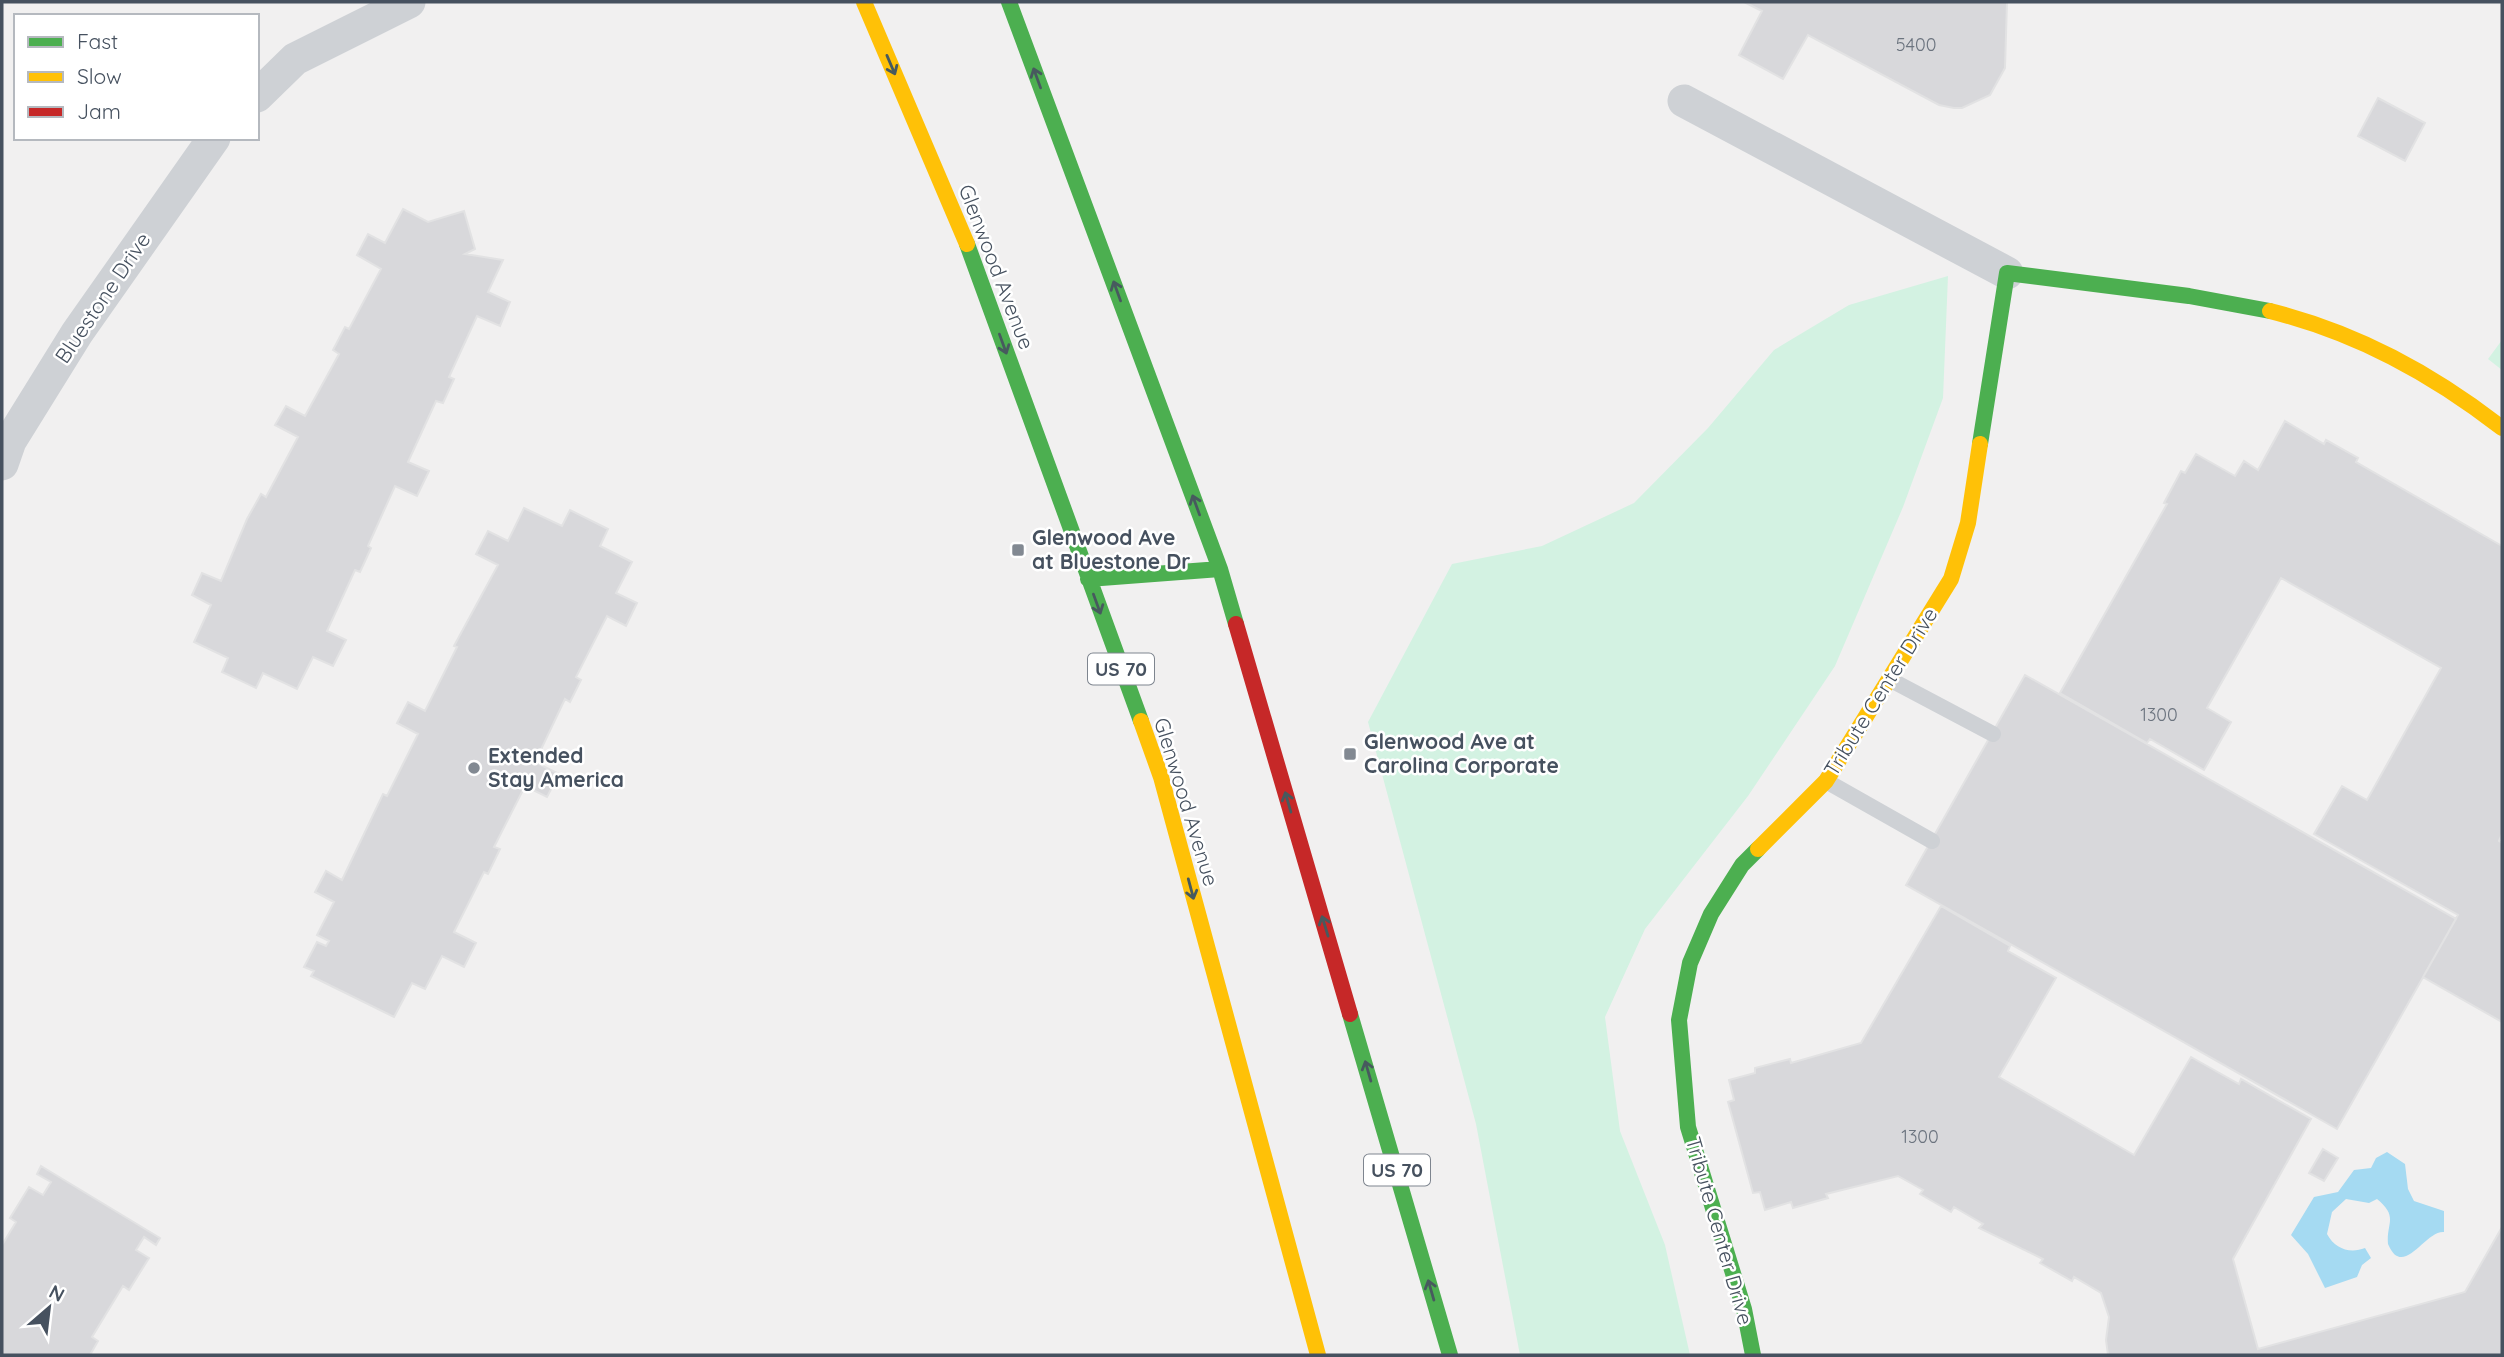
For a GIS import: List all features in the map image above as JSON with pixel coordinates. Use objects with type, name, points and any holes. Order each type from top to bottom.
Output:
[{"type":"main road","name":"Glenwood Avenue","points":[[864,2],[965,241],[1161,777],[1318,1355]]},
{"type":"main road","name":"US 70","points":[[1009,2],[1220,569],[1450,1355]]},
{"type":"main road","points":[[2007,274],[2191,297],[2297,318],[2365,343],[2439,384],[2502,428]]},
{"type":"main road","name":"Tribute Center Drive","points":[[1753,1355],[1744,1310],[1688,1126],[1679,1020],[1690,963],[1711,914],[1742,865],[1826,781],[1891,680],[1951,579],[1968,523],[2007,274]]},
{"type":"main road","points":[[1088,579],[1220,569]]},
{"type":"street","points":[[259,94],[295,59],[409,2]]},
{"type":"street","points":[[1684,101],[2007,274]]},
{"type":"street","name":"Bluestone Drive","points":[[2,464],[10,441],[77,333],[213,140]]},
{"type":"lane","points":[[1891,680],[1993,734]]},
{"type":"lane","points":[[1826,781],[1932,841]]},
{"type":"green space","points":[[1948,276],[1943,398],[1903,507],[1835,666],[1748,796],[1645,929],[1605,1017],[1620,1131],[1665,1245],[1690,1355],[1520,1355],[1476,1124],[1368,722],[1452,564],[1542,546],[1634,503],[1708,428],[1774,350],[1849,305]]},
{"type":"green space","points":[[2502,340],[2502,370],[2488,359]]},
{"type":"water","points":[[2387,1152],[2405,1164],[2408,1189],[2414,1201],[2444,1211],[2444,1232],[2437,1233],[2414,1251],[2400,1257],[2394,1254],[2388,1244],[2390,1216],[2384,1205],[2377,1199],[2369,1203],[2346,1199],[2332,1212],[2327,1234],[2343,1249],[2365,1248],[2371,1258],[2362,1265],[2357,1277],[2325,1288],[2308,1254],[2291,1235],[2314,1197],[2338,1192],[2354,1170],[2371,1168],[2376,1158]]},
{"type":"building","points":[[1744,2],[2007,2],[2005,68],[1990,95],[1962,108],[1954,108],[1939,105],[1808,35],[1783,79],[1739,55],[1762,11]]},
{"type":"building","points":[[2378,98],[2425,123],[2405,161],[2358,136]]},
{"type":"building","points":[[403,209],[428,222],[464,211],[475,249],[465,254],[503,260],[488,292],[510,302],[500,326],[477,316],[449,377],[454,379],[443,403],[436,401],[408,462],[429,471],[417,496],[395,486],[368,546],[371,548],[360,572],[355,570],[327,631],[346,640],[333,666],[313,657],[297,689],[263,673],[256,688],[222,672],[228,658],[194,642],[211,605],[192,595],[202,573],[221,581],[247,519],[261,494],[266,497],[298,437],[275,425],[286,406],[305,416],[339,354],[333,350],[345,327],[349,329],[381,269],[357,255],[368,234],[385,243]]},
{"type":"building","points":[[2285,421],[2324,444],[2326,440],[2358,458],[2356,462],[2502,546],[2502,834],[2499,841],[2502,843],[2502,1022],[2423,977],[2458,915],[2314,834],[2342,786],[2367,800],[2441,668],[2281,578],[2207,708],[2231,722],[2204,770],[2150,739],[2147,743],[2060,693],[2167,504],[2164,503],[2181,471],[2185,473],[2196,454],[2235,476],[2244,461],[2258,470]]},
{"type":"building","name":"Extended Stay America","points":[[524,508],[562,526],[570,510],[608,529],[600,546],[632,562],[616,593],[637,603],[626,626],[607,616],[576,677],[581,680],[570,702],[565,699],[535,762],[559,774],[547,797],[525,786],[494,847],[500,849],[488,874],[484,872],[454,932],[476,943],[464,967],[442,956],[425,989],[412,983],[394,1017],[311,976],[314,971],[304,967],[317,942],[326,946],[329,941],[317,935],[334,902],[315,892],[326,871],[342,880],[383,794],[387,796],[418,734],[397,723],[408,702],[425,711],[457,647],[454,646],[498,565],[476,554],[488,531],[508,541]]},
{"type":"building","points":[[2025,675],[2456,919],[2337,1129],[1906,885]]},
{"type":"building","points":[[1941,906],[2010,946],[2008,951],[2056,978],[1999,1077],[2134,1155],[2191,1057],[2239,1084],[2241,1079],[2311,1119],[2233,1259],[2258,1349],[2465,1292],[2502,1227],[2502,1355],[2108,1355],[2106,1340],[2109,1317],[2101,1293],[2074,1277],[2072,1281],[2040,1263],[2043,1259],[1979,1228],[1983,1224],[1954,1207],[1951,1212],[1920,1194],[1923,1190],[1898,1176],[1826,1194],[1828,1198],[1793,1208],[1791,1202],[1765,1210],[1760,1192],[1753,1193],[1728,1102],[1734,1100],[1729,1080],[1755,1073],[1755,1068],[1790,1059],[1791,1063],[1861,1043]]},
{"type":"building","points":[[2323,1149],[2338,1158],[2324,1181],[2309,1173]]},
{"type":"building","points":[[41,1166],[160,1238],[156,1245],[144,1237],[136,1250],[149,1258],[129,1290],[123,1286],[92,1337],[98,1341],[90,1355],[2,1355],[2,1245],[16,1222],[10,1218],[29,1187],[43,1195],[51,1182],[37,1174]]},
{"type":"traffic: fast","points":[[1009,2],[1220,569],[1236,624]]},
{"type":"traffic: fast","points":[[967,244],[1141,721]]},
{"type":"traffic: fast","points":[[1980,444],[2007,273],[2189,296],[2270,311]]},
{"type":"traffic: fast","points":[[1088,579],[1220,569]]},
{"type":"traffic: fast","points":[[1753,1355],[1744,1309],[1688,1127],[1679,1020],[1690,963],[1711,914],[1742,865],[1758,849]]},
{"type":"traffic: fast","points":[[1350,1014],[1450,1355]]},
{"type":"traffic: slow","points":[[864,2],[967,244]]},
{"type":"traffic: slow","points":[[2270,311],[2333,331],[2392,357],[2448,390],[2502,428]]},
{"type":"traffic: slow","points":[[1758,849],[1826,781],[1951,579],[1968,523],[1980,444]]},
{"type":"traffic: slow","points":[[1141,721],[1161,777],[1318,1355]]},
{"type":"traffic: jam","points":[[1236,624],[1350,1014]]},
{"type":"place","name":"Glenwood Ave at Bluestone Dr","points":[[1018,550]]},
{"type":"place","name":"Glenwood Ave at Carolina Corporate","points":[[1350,754]]},
{"type":"place","name":"Extended Stay America","points":[[474,768]]}]
